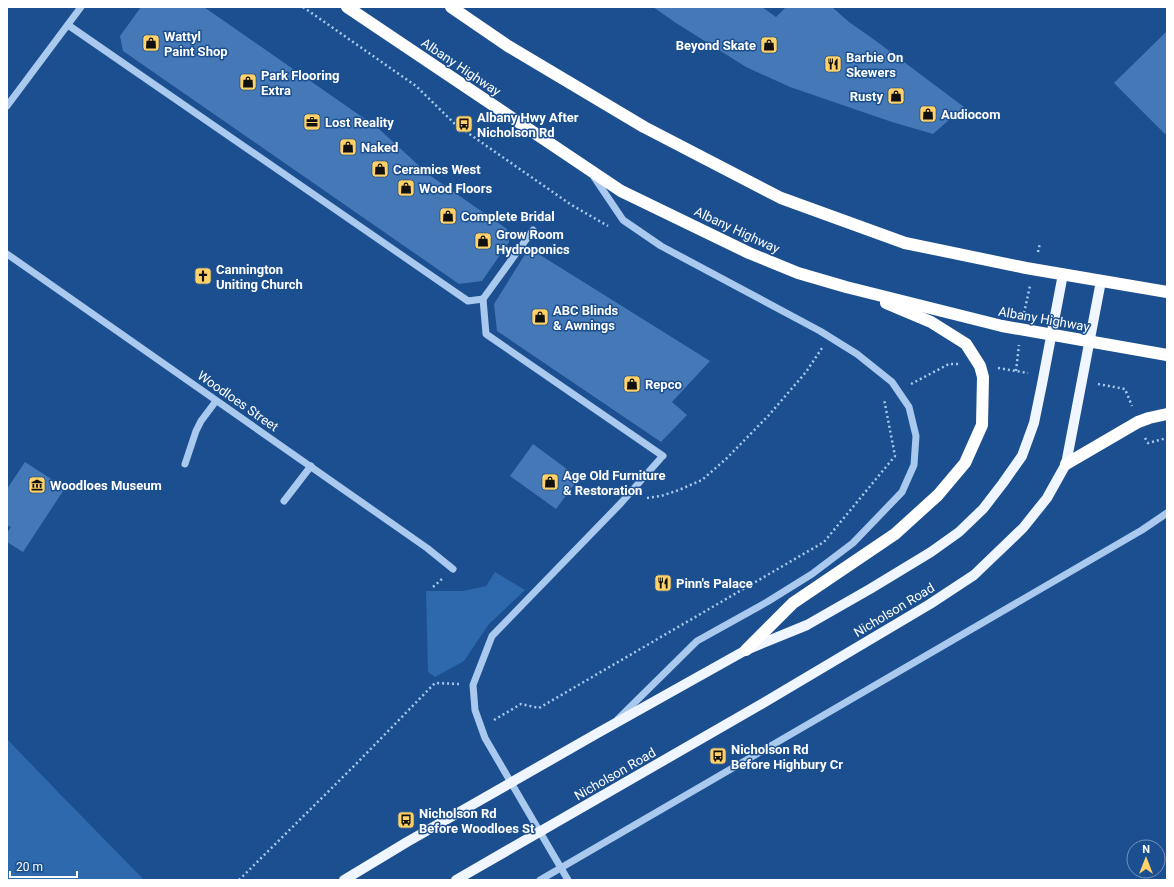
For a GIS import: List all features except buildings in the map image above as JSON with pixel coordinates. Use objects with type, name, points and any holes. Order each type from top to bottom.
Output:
[{"type":"highway","name":"Albany Highway","points":[[347,7],[621,191],[749,253],[798,273],[846,287],[1002,326],[1167,355]]},
{"type":"highway","points":[[451,7],[508,46],[644,127],[780,198],[906,243],[1034,269],[1167,292]]},
{"type":"highway","points":[[746,650],[793,603],[895,534],[938,495],[965,463],[982,426],[983,377],[980,366],[966,344],[932,322],[846,287]]},
{"type":"highway","points":[[1066,464],[1138,422],[1167,414]]},
{"type":"main road","points":[[344,880],[414,838],[746,650],[807,625],[931,552],[959,532],[983,509],[1004,483],[1022,456],[1034,423],[1063,274]]},
{"type":"main road","name":"Nicholson Road","points":[[456,880],[765,702],[930,604],[974,575],[1023,528],[1047,498],[1066,464],[1101,281]]},
{"type":"street","points":[[7,106],[81,7]]},
{"type":"street","points":[[68,25],[468,301],[483,298]]},
{"type":"street","points":[[591,170],[623,220],[661,246],[771,306],[820,330],[857,354],[892,382],[909,407],[916,436],[914,465],[902,492],[853,544],[812,574],[767,602],[697,641],[611,726]]},
{"type":"street","points":[[534,230],[483,298],[486,334],[662,457],[621,502],[492,636],[473,685],[475,710],[485,738],[568,880]]},
{"type":"street","name":"Woodloes Street","points":[[7,254],[311,466],[427,548],[453,569]]},
{"type":"street","points":[[185,464],[196,431],[201,421],[216,400]]},
{"type":"street","points":[[284,501],[311,466]]},
{"type":"street","points":[[540,880],[1142,530],[1167,513]]},
{"type":"path","points":[[1016,371],[1025,309],[1040,243]]},
{"type":"path","points":[[621,502],[661,496],[702,480],[727,458],[769,415],[806,372],[823,346]]},
{"type":"path","points":[[481,727],[521,704],[539,708],[824,542],[895,456],[884,399]]},
{"type":"path","points":[[238,880],[355,765],[434,683],[473,685]]},
{"type":"shaded area","points":[[495,572],[525,590],[489,624],[464,661],[435,677],[428,672],[426,591],[463,591],[486,586]]},
{"type":"shaded area","points":[[7,739],[58,792],[144,880],[7,880]]},
{"type":"place","name":"Wattyl Paint Shop","points":[[151,43]]},
{"type":"place","name":"Beyond Skate","points":[[769,45]]},
{"type":"place","name":"Barbie On Skewers","points":[[833,64]]},
{"type":"place","name":"Park Flooring Extra","points":[[248,82]]},
{"type":"place","name":"Rusty","points":[[896,96]]},
{"type":"place","name":"Audiocom","points":[[928,114]]},
{"type":"place","name":"Lost Reality","points":[[312,122]]},
{"type":"place","name":"Albany Hwy After Nicholson Rd","points":[[464,124]]},
{"type":"place","name":"Naked","points":[[348,147]]},
{"type":"place","name":"Ceramics West","points":[[380,169]]},
{"type":"place","name":"Wood Floors","points":[[406,188]]},
{"type":"place","name":"Complete Bridal","points":[[448,216]]},
{"type":"place","name":"Grow Room Hydroponics","points":[[483,241]]},
{"type":"place","name":"Cannington Uniting Church","points":[[203,276]]},
{"type":"place","name":"ABC Blinds & Awnings","points":[[540,317]]},
{"type":"place","name":"Repco","points":[[632,384]]},
{"type":"place","name":"Age Old Furniture & Restoration","points":[[550,482]]},
{"type":"place","name":"Woodloes Museum","points":[[37,485]]},
{"type":"place","name":"Pinn's Palace","points":[[663,583]]},
{"type":"place","name":"Nicholson Rd Before Highbury Cr","points":[[718,756]]},
{"type":"place","name":"Nicholson Rd Before Woodloes St","points":[[406,820]]}]
